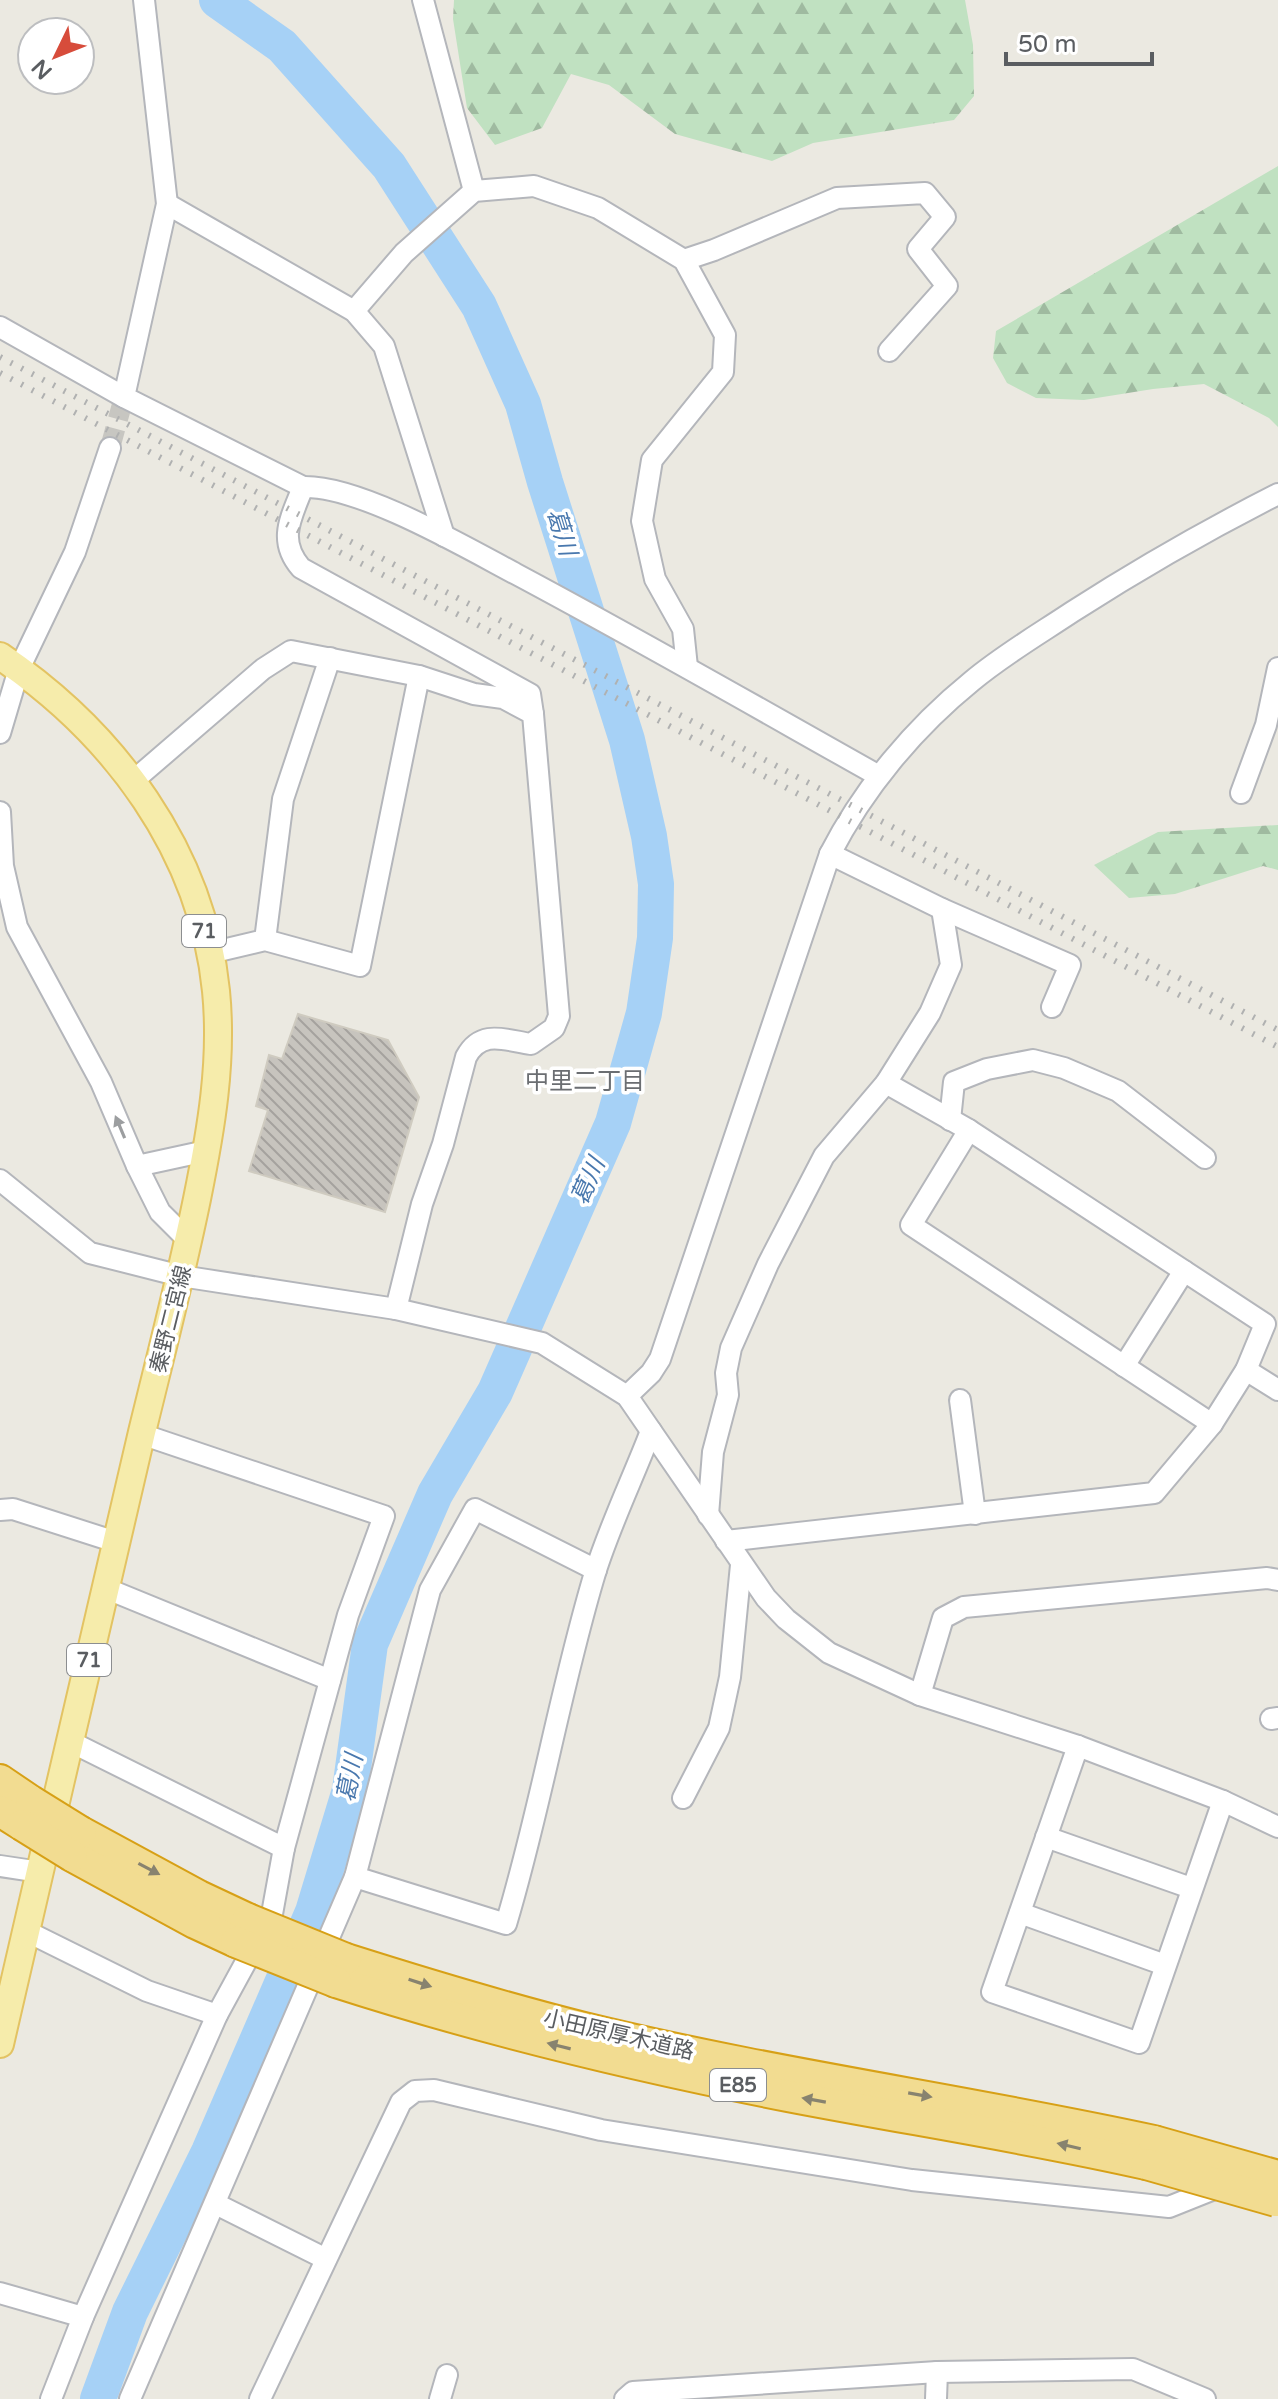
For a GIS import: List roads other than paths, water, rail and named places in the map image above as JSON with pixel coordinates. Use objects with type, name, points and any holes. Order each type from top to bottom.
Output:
[{"type":"highway","name":"小田原厚木道路","points":[[0,1780],[18,1812],[76,1844],[199,1896],[242,1930],[341,1970],[444,1990],[587,2028],[790,2071],[1058,2120],[1277,2193]]},
{"type":"main road","name":"秦野二宮線","points":[[0,2044],[141,1434],[181,1276],[206,1151],[216,1088],[219,1039],[210,953],[188,878],[171,841],[133,781],[84,726],[10,663]]},
{"type":"street","points":[[124,397],[167,204],[144,0]]},
{"type":"street","points":[[423,0],[474,191]]},
{"type":"street","points":[[354,311],[404,253],[474,191],[534,186],[598,208],[684,260],[725,335],[723,372],[652,460],[642,521],[655,579],[683,629],[687,667]]},
{"type":"street","points":[[684,260],[837,198],[925,193],[945,217],[918,249],[947,286],[889,351]]},
{"type":"street","points":[[167,204],[354,311],[384,346],[444,536]]},
{"type":"street","points":[[0,327],[124,397],[303,487],[322,487],[391,511],[444,536],[687,667],[879,776]]},
{"type":"street","points":[[0,733],[10,663],[75,552],[110,448]]},
{"type":"street","points":[[303,487],[287,535],[290,555],[301,568],[530,694],[533,714],[559,1016],[554,1028],[531,1044],[488,1038],[472,1046],[466,1057],[443,1144],[422,1204],[396,1309]]},
{"type":"street","points":[[627,1396],[651,1373],[660,1359],[830,854],[844,826],[879,776],[953,698],[1010,653],[1176,547],[1278,494]]},
{"type":"street","points":[[133,781],[263,669],[291,651],[419,676],[474,694],[503,698],[533,714]]},
{"type":"street","points":[[265,940],[283,799],[330,658]]},
{"type":"street","points":[[1241,793],[1266,725],[1278,668]]},
{"type":"street","points":[[210,953],[265,940],[360,966],[419,676]]},
{"type":"street","points":[[0,812],[3,866],[17,927],[101,1082],[160,1212],[188,1240]]},
{"type":"street","points":[[830,854],[942,909],[1070,965],[1052,1007]]},
{"type":"street","points":[[708,1515],[713,1452],[728,1395],[726,1373],[731,1348],[746,1309],[824,1156],[886,1083],[930,1013],[951,965],[942,909]]},
{"type":"street","points":[[950,1120],[954,1082],[987,1069],[1033,1060],[1064,1068],[1118,1091],[1205,1158]]},
{"type":"street","points":[[726,1541],[1154,1493],[1212,1424],[1246,1370],[1265,1324],[969,1130],[886,1083]]},
{"type":"street","points":[[969,1130],[911,1225],[1212,1424]]},
{"type":"street","points":[[137,1166],[206,1151]]},
{"type":"street","points":[[0,1180],[90,1253],[181,1276],[396,1309],[542,1343],[627,1396],[741,1565],[786,1619],[829,1653],[920,1695],[1078,1746],[1223,1801],[1278,1827]]},
{"type":"street","points":[[1124,1366],[1184,1271]]},
{"type":"street","points":[[1246,1370],[1278,1390]]},
{"type":"street","points":[[960,1400],[975,1514]]},
{"type":"street","points":[[355,1877],[506,1924],[596,1570],[651,1431]]},
{"type":"street","points":[[51,2399],[83,2317],[217,2015],[272,1914],[284,1848],[348,1615],[384,1516],[141,1434]]},
{"type":"street","points":[[0,1510],[13,1509],[116,1542]]},
{"type":"street","points":[[130,2399],[355,1877],[430,1590],[475,1509],[596,1570]]},
{"type":"street","points":[[683,1798],[719,1728],[730,1677],[741,1565]]},
{"type":"street","points":[[920,1695],[943,1618],[964,1607],[1267,1578],[1278,1580]]},
{"type":"street","points":[[105,1588],[330,1680]]},
{"type":"street","points":[[71,1742],[284,1848]]},
{"type":"street","points":[[1078,1746],[992,1992],[1139,2043],[1223,1801]]},
{"type":"street","points":[[1046,1837],[1191,1888]]},
{"type":"street","points":[[0,1866],[40,1872]]},
{"type":"street","points":[[1020,1913],[1165,1965]]},
{"type":"street","points":[[26,1931],[147,1991],[217,2015]]},
{"type":"street","points":[[260,2399],[401,2102],[415,2091],[434,2090],[601,2130],[912,2180],[1169,2207],[1204,2194],[1278,2158]]},
{"type":"street","points":[[216,2204],[326,2259]]},
{"type":"street","points":[[0,2293],[83,2317]]},
{"type":"street","points":[[625,2399],[633,2392],[937,2372],[1133,2369],[1205,2399]]},
{"type":"street","points":[[936,2399],[937,2372]]},
{"type":"street","points":[[440,2399],[447,2375]]},
{"type":"waterway","name":"葛川","points":[[98,2399],[130,2312],[209,2152],[313,1912],[350,1790],[370,1644],[435,1494],[495,1392],[613,1123],[644,1013],[655,938],[656,884],[649,836],[627,740],[523,404],[479,306],[389,166],[282,46],[217,0]]},
{"type":"tunnel","points":[[110,448],[124,397]]},
{"type":"railway","points":[[0,357],[1278,1030]]},
{"type":"railway","points":[[0,373],[1278,1047]]},
{"type":"district","name":"中里二丁目","points":[[585,1081]]}]
